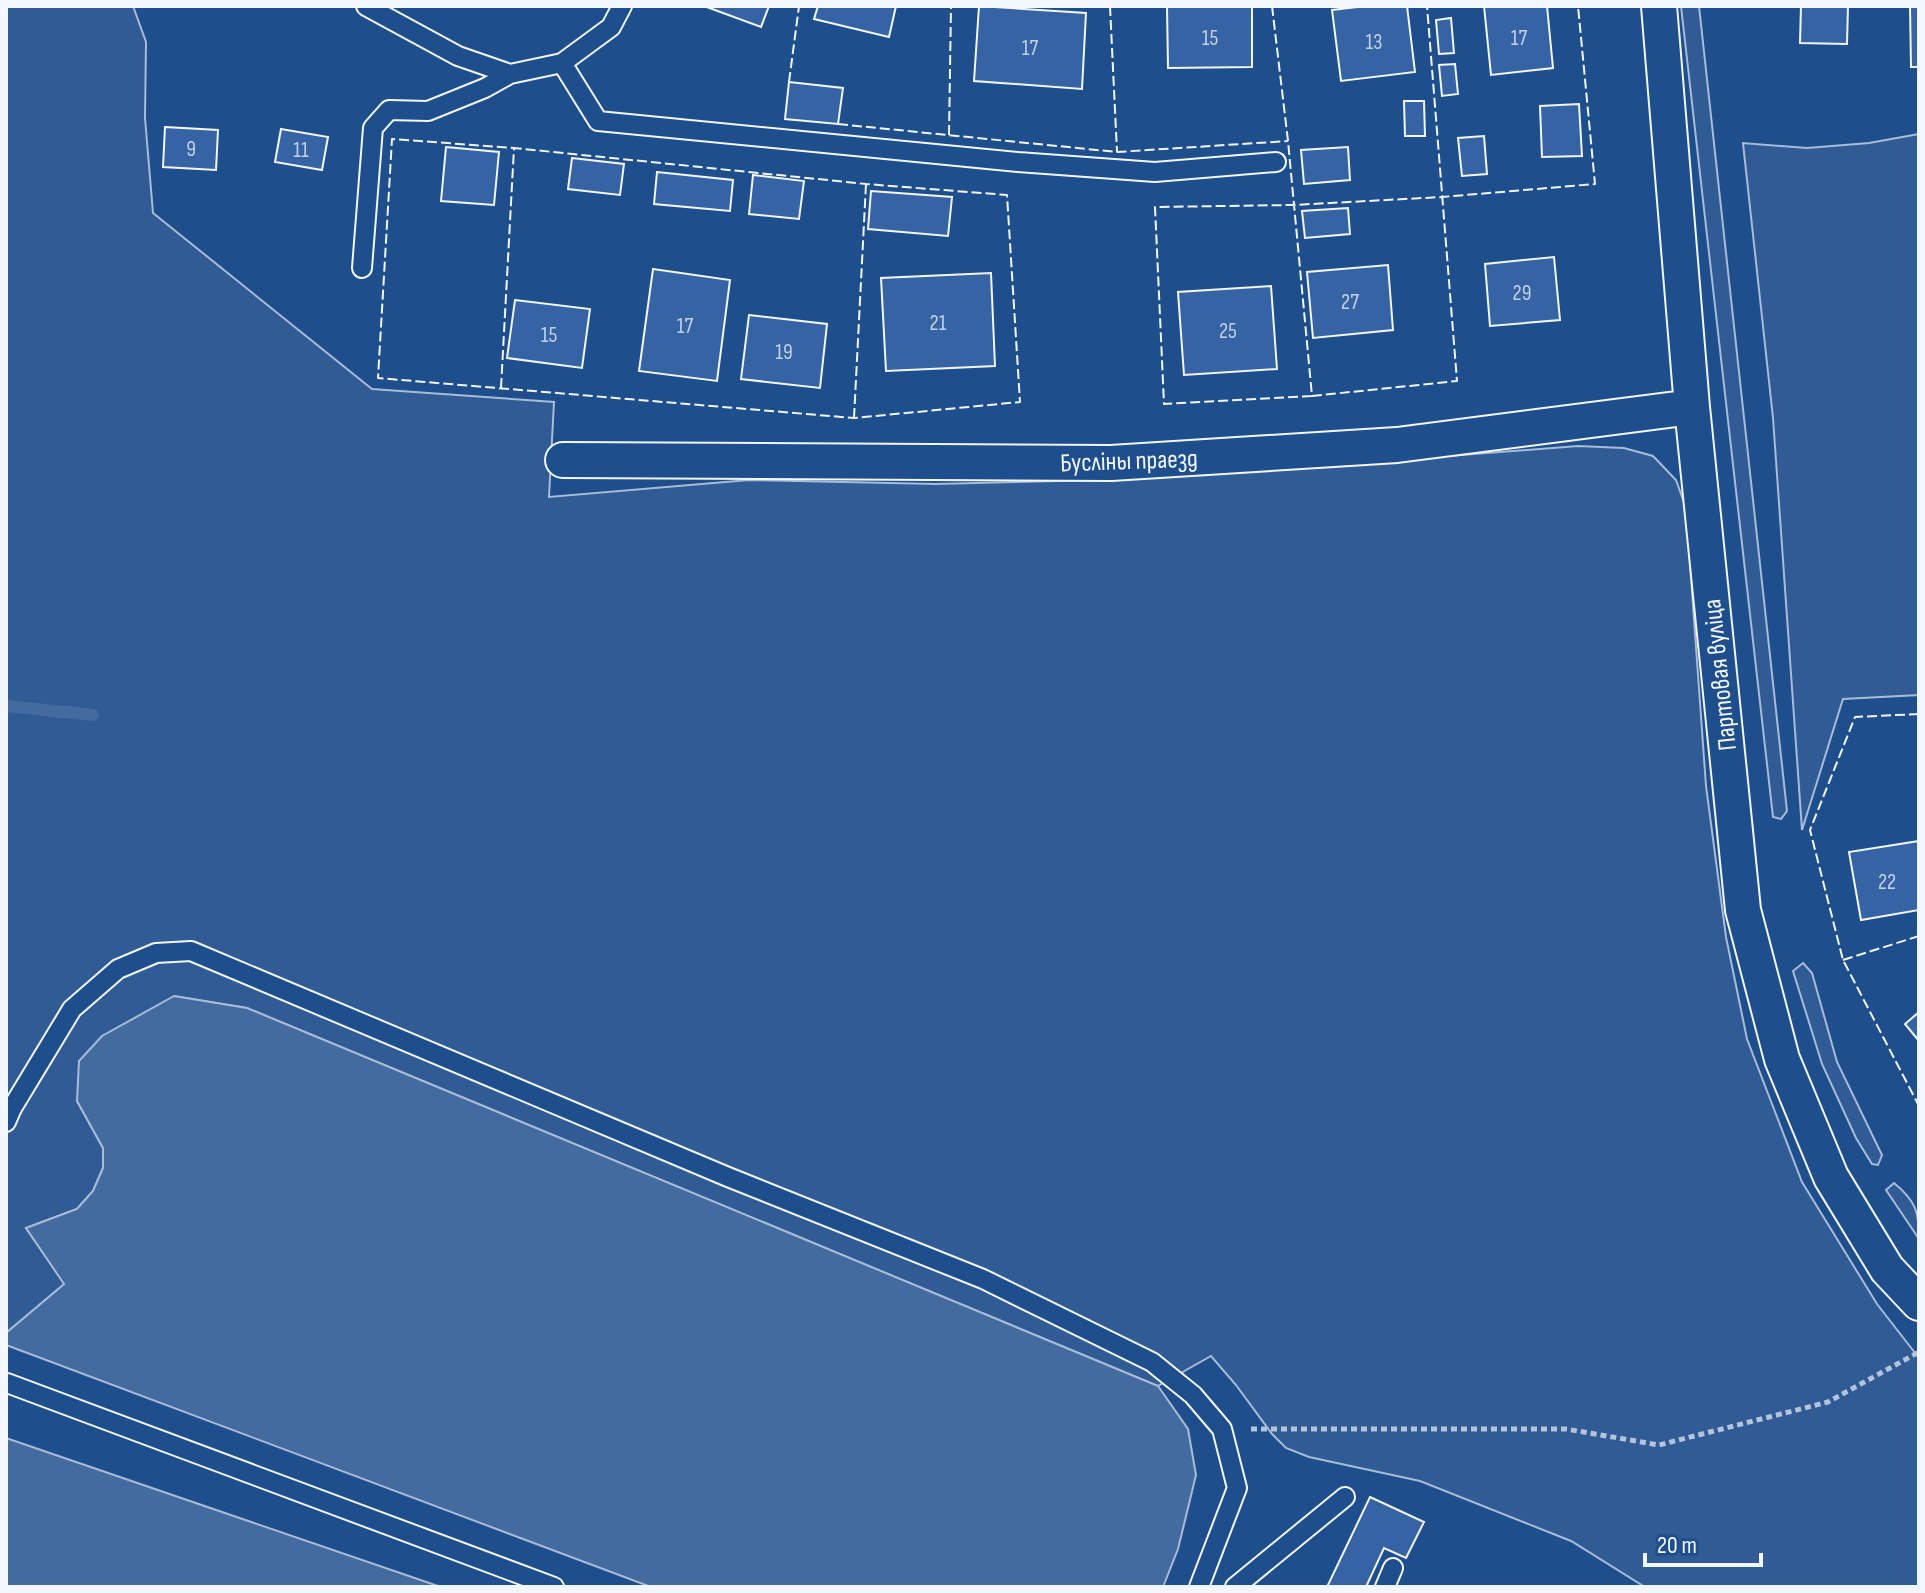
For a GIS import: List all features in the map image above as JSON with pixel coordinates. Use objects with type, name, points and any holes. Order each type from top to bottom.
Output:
[{"type":"street","name":"Партовая вуліца","points":[[1659,6],[1692,407],[1743,910],[1782,1059],[1831,1177],[1887,1269],[1919,1303]]},
{"type":"street","name":"Бусліны праезд","points":[[563,460],[1111,463],[1397,445],[1692,407]]},
{"type":"lane","points":[[366,6],[458,56],[510,74]]},
{"type":"lane","points":[[362,268],[373,128],[389,110],[428,111],[485,88],[510,74],[562,63],[611,27],[622,6]]},
{"type":"lane","points":[[562,63],[598,121],[1003,161],[1155,172],[1276,162]]},
{"type":"lane","points":[[6,1122],[72,1009],[118,969],[156,953],[191,951],[728,1177],[983,1279],[1152,1362],[1193,1395],[1222,1429],[1237,1488],[1199,1587]]},
{"type":"lane","points":[[7,1383],[554,1587]]},
{"type":"lane","points":[[1235,1587],[1345,1497]]},
{"type":"lane","points":[[1385,1587],[1393,1568]]},
{"type":"path","points":[[1222,1429],[1566,1429],[1659,1445],[1828,1402],[1919,1352]]},
{"type":"shaded area","points":[[6,6],[133,6],[146,42],[145,118],[153,213],[372,389],[554,402],[549,497],[749,480],[935,484],[1098,480],[1578,446],[1624,448],[1653,456],[1676,480],[1686,508],[1706,786],[1726,937],[1747,1039],[1802,1182],[1877,1304],[1919,1358],[1919,1587],[1645,1587],[1571,1541],[1420,1481],[1309,1457],[1286,1448],[1211,1356],[1158,1386],[247,1008],[174,996],[77,1101],[103,1148],[103,1168],[93,1191],[77,1209],[26,1228],[65,1284],[6,1333]]},
{"type":"shaded area","points":[[1681,6],[1699,6],[1787,811],[1781,819],[1773,817]]},
{"type":"shaded area","points":[[1919,134],[1919,695],[1843,699],[1802,830],[1773,418],[1743,143],[1807,148],[1869,143]]},
{"type":"shaded area","points":[[1803,963],[1812,973],[1837,1062],[1882,1155],[1878,1165],[1872,1164],[1856,1138],[1822,1064],[1793,971]]},
{"type":"shaded area","points":[[174,996],[247,1008],[1158,1386],[1188,1429],[1196,1475],[1178,1549],[1163,1587],[651,1587],[6,1345],[6,1333],[64,1284],[26,1228],[77,1209],[93,1191],[103,1168],[103,1148],[77,1101],[79,1061],[102,1036]]},
{"type":"shaded area","points":[[1894,1183],[1915,1208],[1919,1239],[1886,1190]]},
{"type":"shaded area","points":[[6,1438],[441,1587],[6,1587]]},
{"type":"building","points":[[704,6],[769,6],[761,27]]},
{"type":"building","points":[[818,6],[896,6],[889,37],[814,19]]},
{"type":"building","points":[[979,6],[1086,13],[1082,89],[974,81]]},
{"type":"building","points":[[1167,6],[1252,6],[1252,67],[1168,68]]},
{"type":"building","points":[[1407,6],[1415,72],[1341,81],[1332,10]]},
{"type":"building","points":[[1484,6],[1547,6],[1553,68],[1491,75]]},
{"type":"building","points":[[1801,6],[1848,6],[1847,44],[1800,43]]},
{"type":"building","points":[[1910,6],[1919,6],[1919,67],[1911,67]]},
{"type":"building","points":[[1451,18],[1454,53],[1439,54],[1436,20]]},
{"type":"building","points":[[1455,64],[1458,94],[1442,96],[1439,65]]},
{"type":"building","points":[[789,82],[843,88],[838,124],[785,119]]},
{"type":"building","points":[[1404,101],[1424,101],[1425,136],[1405,136]]},
{"type":"building","points":[[1579,104],[1582,156],[1542,157],[1540,106]]},
{"type":"building","points":[[165,127],[218,130],[216,170],[163,167]]},
{"type":"building","points":[[281,129],[328,137],[322,170],[275,162]]},
{"type":"building","points":[[1484,136],[1487,174],[1462,176],[1458,138]]},
{"type":"building","points":[[446,147],[499,152],[494,205],[441,201]]},
{"type":"building","points":[[1348,147],[1350,180],[1304,184],[1301,150]]},
{"type":"building","points":[[572,158],[624,164],[620,195],[568,189]]},
{"type":"building","points":[[657,172],[733,180],[730,211],[654,204]]},
{"type":"building","points":[[753,175],[804,181],[799,219],[749,214]]},
{"type":"building","points":[[871,191],[952,197],[948,236],[868,229]]},
{"type":"building","points":[[1348,208],[1350,234],[1305,238],[1302,211]]},
{"type":"building","points":[[1554,257],[1560,320],[1490,326],[1485,264]]},
{"type":"building","points":[[1388,265],[1393,330],[1313,338],[1307,272]]},
{"type":"building","points":[[653,269],[730,280],[717,381],[639,371]]},
{"type":"building","points":[[991,273],[995,366],[886,371],[881,278]]},
{"type":"building","points":[[1271,286],[1277,369],[1184,375],[1178,292]]},
{"type":"building","points":[[515,300],[590,309],[582,368],[507,358]]},
{"type":"building","points":[[749,315],[827,324],[820,388],[741,379]]},
{"type":"building","points":[[1919,841],[1919,910],[1861,920],[1849,852]]},
{"type":"building","points":[[1919,1012],[1919,1041],[1905,1024]]},
{"type":"building","points":[[1370,1497],[1424,1522],[1406,1558],[1384,1548],[1366,1587],[1327,1587]]},
{"type":"waterway","points":[[6,706],[93,715]]},
{"type":"fence","points":[[789,82],[799,6]]},
{"type":"fence","points":[[949,135],[951,6]]},
{"type":"fence","points":[[1110,6],[1117,152]]},
{"type":"fence","points":[[1272,6],[1312,396],[1457,381],[1427,6]]},
{"type":"fence","points":[[1312,396],[1164,404],[1155,207],[1293,205],[1595,184],[1578,6]]},
{"type":"fence","points":[[838,124],[1117,152],[1288,141]]},
{"type":"fence","points":[[501,388],[514,148],[866,184],[1007,195],[1020,402],[854,418],[378,378],[392,139],[514,148]]},
{"type":"fence","points":[[854,418],[866,184]]},
{"type":"fence","points":[[1919,714],[1855,717],[1810,830],[1843,960],[1919,1106]]},
{"type":"fence","points":[[1843,960],[1919,936]]}]
